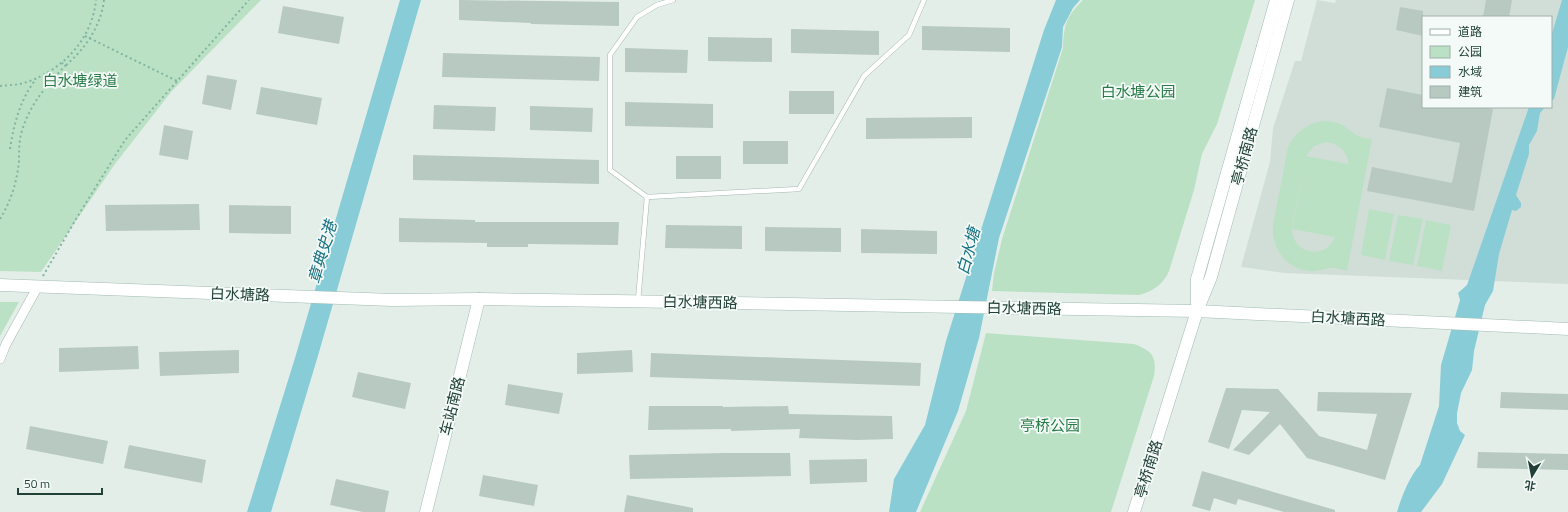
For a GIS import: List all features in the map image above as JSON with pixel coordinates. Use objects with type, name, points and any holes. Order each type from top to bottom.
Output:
[{"type":"street","name":"亭桥南路","points":[[1197,311],[1197,279],[1276,0]]},
{"type":"street","name":"亭桥南路","points":[[1134,512],[1197,311],[1211,277],[1288,0]]},
{"type":"street","name":"白水塘路","points":[[0,285],[392,300],[479,299]]},
{"type":"street","points":[[0,359],[6,344],[38,286]]},
{"type":"street","name":"白水塘西路","points":[[479,299],[1197,311],[1568,329]]},
{"type":"street","name":"车站南路","points":[[426,512],[479,299]]},
{"type":"lane","points":[[673,0],[657,5],[637,17],[610,55],[610,170],[647,196],[799,189],[864,76],[909,35],[924,0]]},
{"type":"lane","points":[[638,301],[647,196]]},
{"type":"path","points":[[0,86],[26,83],[50,73],[70,57],[85,36],[95,12],[96,0]]},
{"type":"path","points":[[0,219],[7,208],[16,180],[19,147],[29,112],[39,94],[90,39],[98,22],[104,0]]},
{"type":"path","points":[[38,286],[76,219],[125,140],[248,0]]},
{"type":"path","points":[[85,36],[177,81]]},
{"type":"path","points":[[62,63],[66,65]]},
{"type":"path","points":[[10,149],[16,117],[21,102],[37,78]]},
{"type":"shaded area","points":[[1317,0],[1335,3],[1336,0],[1568,0],[1568,284],[1284,273],[1241,267],[1270,162],[1273,128],[1295,61],[1301,61]]},
{"type":"green space","name":"白水塘绿道","points":[[0,0],[261,0],[171,92],[115,164],[41,272],[0,271]]},
{"type":"green space","name":"白水塘公园","points":[[1083,0],[1255,0],[1217,124],[1202,154],[1194,190],[1169,271],[1161,284],[1149,292],[1139,295],[992,291],[994,273],[1002,239],[1063,48],[1065,27],[1069,16]]},
{"type":"green space","points":[[1329,121],[1338,123],[1358,136],[1372,139],[1347,271],[1331,268],[1309,271],[1293,266],[1287,262],[1277,249],[1273,233],[1273,225],[1288,147],[1294,137],[1302,129],[1318,122]],"holes":[[[1327,142],[1339,147],[1344,152],[1349,164],[1306,156],[1314,146]],[[1304,161],[1292,228],[1292,226]],[[1292,229],[1335,237],[1330,245],[1324,250],[1316,252],[1309,251],[1296,243]]]},
{"type":"green space","points":[[1369,209],[1394,214],[1385,260],[1361,255]]},
{"type":"green space","points":[[1398,215],[1423,219],[1413,265],[1389,261]]},
{"type":"green space","points":[[1426,220],[1451,225],[1442,271],[1417,266]]},
{"type":"green space","points":[[0,302],[19,302],[0,336]]},
{"type":"green space","name":"亭桥公园","points":[[986,333],[1134,344],[1145,349],[1152,355],[1155,364],[1154,376],[1111,512],[920,512],[966,411]]},
{"type":"water","points":[[400,0],[421,0],[317,359],[271,512],[247,512],[295,358]]},
{"type":"water","points":[[1056,0],[1080,0],[1073,8],[1063,27],[1062,47],[999,238],[979,338],[958,411],[916,512],[889,512],[894,479],[925,425],[946,341],[1044,30]]},
{"type":"water","points":[[1562,0],[1568,0],[1568,47],[1554,99],[1552,100],[1552,34]]},
{"type":"water","points":[[1529,108],[1544,108],[1540,113],[1537,131],[1529,145],[1529,154],[1516,195],[1521,203],[1521,207],[1516,211],[1512,210],[1499,254],[1493,291],[1485,305],[1474,351],[1472,370],[1461,393],[1457,413],[1457,423],[1460,431],[1465,435],[1442,484],[1421,512],[1397,512],[1409,481],[1420,465],[1439,406],[1441,365],[1460,300],[1458,293],[1467,285]]},
{"type":"building","points":[[459,0],[619,2],[619,26],[531,24],[459,20]]},
{"type":"building","points":[[1486,0],[1512,0],[1509,16],[1483,16]]},
{"type":"building","points":[[283,6],[344,17],[339,44],[278,33]]},
{"type":"building","points":[[1400,7],[1423,11],[1422,36],[1396,30]]},
{"type":"building","points":[[922,26],[1010,28],[1010,52],[922,50]]},
{"type":"building","points":[[791,29],[879,31],[879,55],[791,53]]},
{"type":"building","points":[[708,37],[772,38],[772,62],[708,61]]},
{"type":"building","points":[[625,48],[688,50],[687,73],[625,72]]},
{"type":"building","points":[[443,53],[600,57],[599,81],[442,77]]},
{"type":"building","points":[[207,75],[237,80],[231,110],[202,104]]},
{"type":"building","points":[[261,87],[322,98],[317,125],[256,114]]},
{"type":"building","points":[[1387,88],[1422,95],[1422,108],[1493,109],[1474,211],[1367,191],[1372,167],[1452,183],[1460,143],[1379,127]]},
{"type":"building","points":[[789,91],[834,91],[834,114],[789,114]]},
{"type":"building","points":[[625,102],[713,104],[713,128],[625,126]]},
{"type":"building","points":[[434,105],[496,107],[495,131],[433,129]]},
{"type":"building","points":[[530,106],[593,108],[592,132],[530,130]]},
{"type":"building","points":[[972,117],[972,138],[866,139],[866,118]]},
{"type":"building","points":[[164,125],[193,131],[188,160],[159,155]]},
{"type":"building","points":[[743,141],[788,141],[788,164],[743,164]]},
{"type":"building","points":[[413,155],[599,160],[599,184],[413,180]]},
{"type":"building","points":[[676,156],[721,156],[721,179],[676,179]]},
{"type":"building","points":[[199,204],[200,230],[106,231],[105,205]]},
{"type":"building","points":[[229,205],[291,206],[291,234],[229,233]]},
{"type":"building","points":[[399,218],[475,220],[475,222],[619,222],[618,245],[528,244],[528,247],[487,247],[487,243],[399,242]]},
{"type":"building","points":[[666,225],[742,226],[742,249],[665,248]]},
{"type":"building","points":[[765,227],[841,228],[841,252],[765,251]]},
{"type":"building","points":[[861,229],[937,231],[937,254],[861,253]]},
{"type":"building","points":[[138,346],[139,369],[59,372],[59,348]]},
{"type":"building","points":[[239,350],[239,373],[160,376],[159,352]]},
{"type":"building","points":[[632,350],[633,372],[577,374],[577,353]]},
{"type":"building","points":[[651,353],[921,363],[920,386],[650,377]]},
{"type":"building","points":[[358,372],[411,383],[405,409],[352,397]]},
{"type":"building","points":[[508,384],[563,393],[559,414],[505,405]]},
{"type":"building","points":[[1226,388],[1278,389],[1319,436],[1367,450],[1377,414],[1317,411],[1318,392],[1412,393],[1385,480],[1307,458],[1280,424],[1249,455],[1233,450],[1270,412],[1242,410],[1229,449],[1208,442]]},
{"type":"building","points":[[1501,392],[1568,394],[1568,410],[1500,408]]},
{"type":"building","points":[[649,406],[788,406],[789,414],[892,416],[893,439],[857,440],[799,438],[800,429],[731,431],[731,429],[648,430]]},
{"type":"building","points":[[30,426],[108,441],[103,464],[26,449]]},
{"type":"building","points":[[129,445],[206,460],[202,483],[124,468]]},
{"type":"building","points":[[1478,452],[1568,454],[1568,470],[1477,468]]},
{"type":"building","points":[[790,453],[791,476],[630,479],[629,455]]},
{"type":"building","points":[[867,459],[867,482],[810,484],[809,460]]},
{"type":"building","points":[[1202,471],[1335,510],[1335,512],[1284,512],[1238,499],[1236,505],[1214,498],[1210,511],[1192,506]]},
{"type":"building","points":[[483,475],[538,485],[534,506],[479,496]]},
{"type":"building","points":[[336,479],[389,491],[385,512],[363,512],[330,505]]},
{"type":"building","points":[[627,495],[693,508],[693,512],[624,512]]},
{"type":"water label","name":"白水塘","points":[[968,251]]},
{"type":"water label","name":"章典史港","points":[[322,252]]}]
